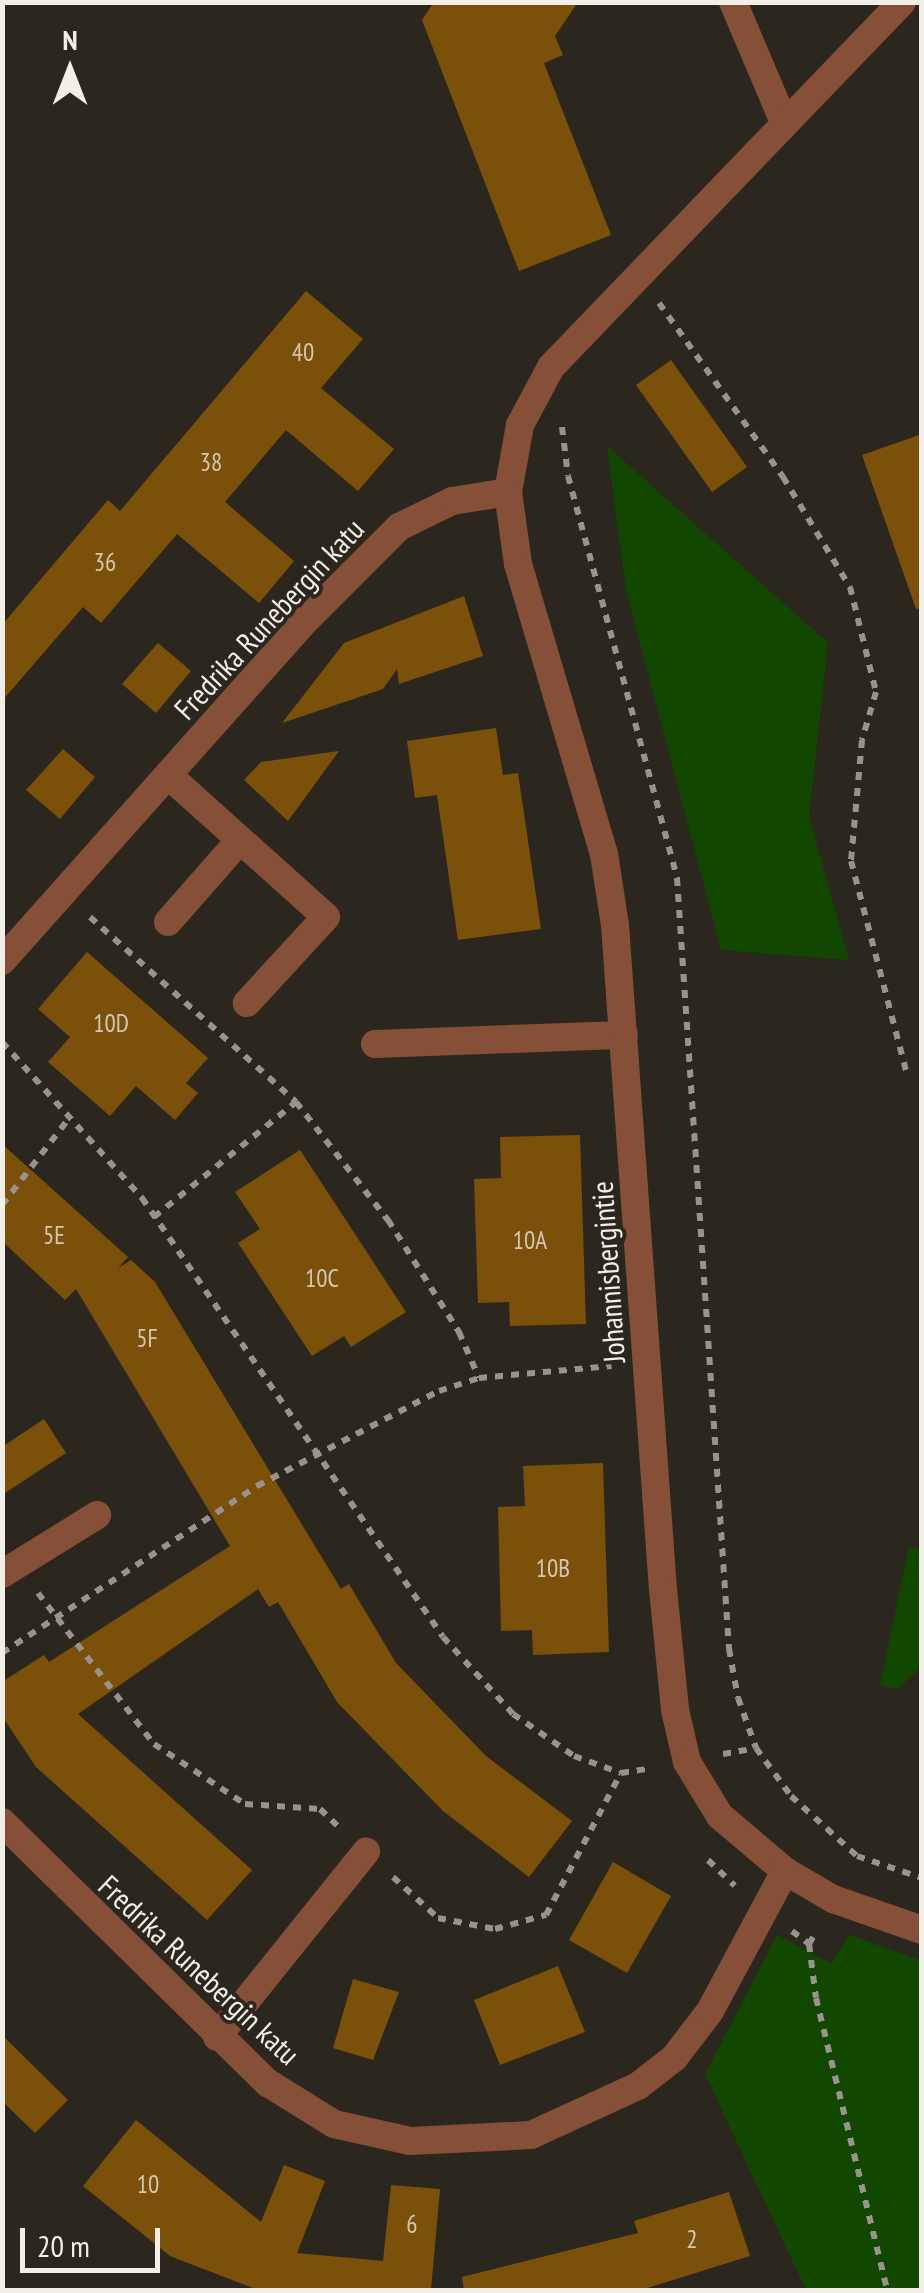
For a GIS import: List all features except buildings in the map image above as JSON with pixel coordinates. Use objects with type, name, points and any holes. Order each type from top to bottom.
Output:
[{"type":"street","points":[[733,2],[784,122]]},
{"type":"street","points":[[508,492],[520,425],[551,367],[886,9]]},
{"type":"street","name":"Fredrika Runebergin katu","points":[[2,960],[399,527],[452,501],[508,492]]},
{"type":"street","name":"Johannisbergintie","points":[[508,492],[518,564],[604,854],[624,1035],[671,1676],[687,1762],[720,1816],[785,1870],[833,1899],[922,1930]]},
{"type":"street","points":[[168,775],[326,917],[247,1004]]},
{"type":"street","points":[[168,922],[240,840]]},
{"type":"street","points":[[374,1044],[624,1035]]},
{"type":"street","points":[[2,1574],[98,1514]]},
{"type":"street","name":"Fredrika Runebergin katu","points":[[2,1822],[268,2083],[334,2124],[410,2141],[531,2135],[589,2114],[674,2058],[710,2011],[785,1870]]},
{"type":"street","points":[[217,2037],[366,1852]]},
{"type":"path","points":[[644,310],[655,298],[783,477],[850,587],[876,692],[862,740],[851,861],[907,1075]]},
{"type":"path","points":[[565,416],[568,476],[677,878],[729,1649],[756,1748],[791,1796],[857,1856],[922,1878]]},
{"type":"path","points":[[63,893],[296,1102],[388,1220],[460,1332],[479,1378]]},
{"type":"path","points":[[2,1042],[154,1217],[443,1637],[513,1714],[574,1756],[620,1773],[756,1748]]},
{"type":"path","points":[[154,1217],[296,1102]]},
{"type":"path","points":[[2,1205],[70,1117]]},
{"type":"path","points":[[2,1653],[258,1486],[320,1458],[439,1392],[479,1378],[648,1362]]},
{"type":"path","points":[[56,1618],[154,1744],[246,1804],[320,1809],[438,1918],[495,1929],[546,1915],[620,1773]]},
{"type":"path","points":[[810,1944],[816,1998],[886,2290]]},
{"type":"green space","points":[[607,446],[828,643],[809,816],[849,960],[721,950],[626,590]]},
{"type":"green space","points":[[909,1546],[921,1550],[921,1667],[898,1689],[880,1685]]},
{"type":"green space","points":[[777,1935],[831,1963],[849,1935],[921,1960],[921,2290],[806,2290],[705,2074]]}]
